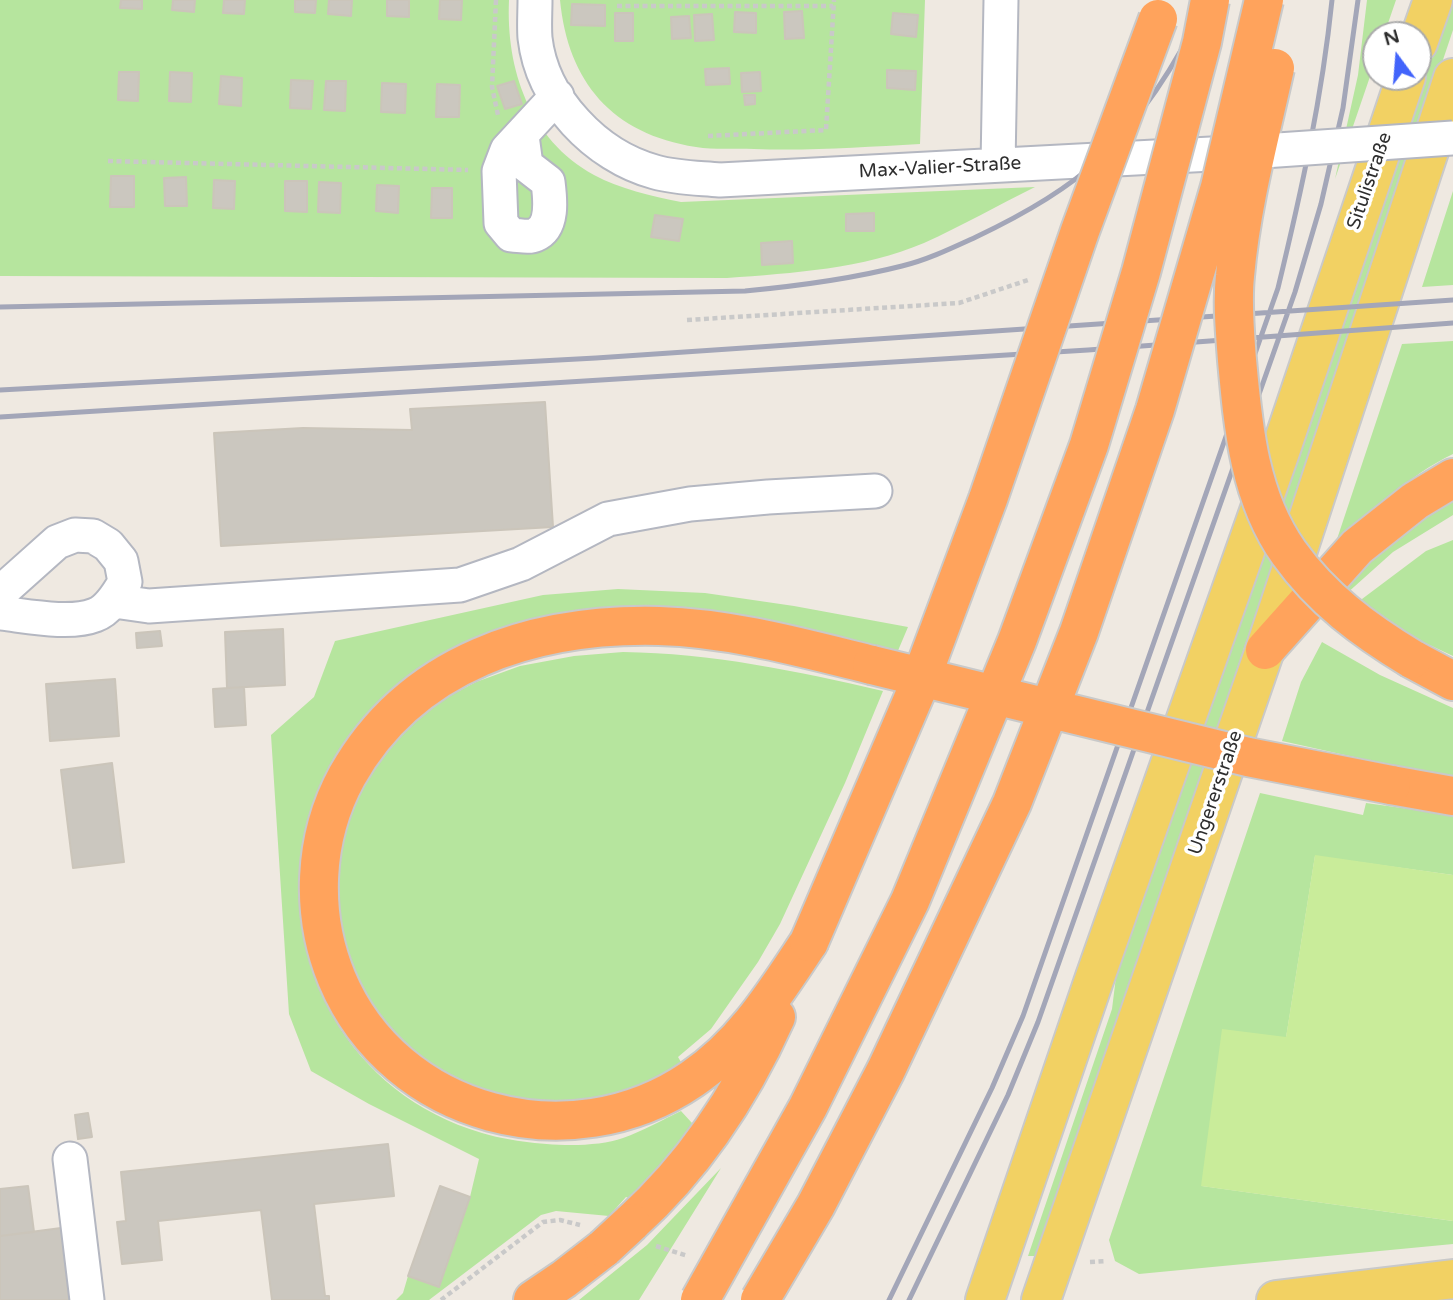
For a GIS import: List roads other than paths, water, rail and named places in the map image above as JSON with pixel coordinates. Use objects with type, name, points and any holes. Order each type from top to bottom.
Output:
[{"type":"highway","points":[[533,1300],[617,1236],[675,1179],[705,1141],[731,1102],[744,1054],[763,1012],[809,942],[920,679],[988,499],[1163,0]]},
{"type":"highway","points":[[700,1300],[808,1107],[910,901],[1017,641],[1089,445],[1141,272],[1202,42],[1210,0]]},
{"type":"highway","points":[[760,1300],[816,1205],[886,1070],[1012,803],[1074,644],[1155,410],[1220,187],[1264,0]]},
{"type":"highway","points":[[1290,0],[1249,191],[1234,278],[1237,355],[1247,444],[1256,485],[1276,532],[1303,571],[1337,608],[1376,637],[1453,681]]},
{"type":"highway","points":[[1265,650],[1357,547],[1415,501],[1453,478]]},
{"type":"highway","points":[[744,1054],[643,1105],[592,1118],[557,1121],[510,1117],[468,1105],[438,1092],[405,1068],[373,1037],[351,1005],[337,977],[323,931],[318,890],[320,862],[329,818],[340,790],[354,763],[386,721],[446,674],[488,652],[519,642],[593,629],[669,627],[762,640],[1248,757],[1453,796]]},
{"type":"main road","points":[[1426,21],[1433,0]]},
{"type":"main road","name":"Ungererstraße","points":[[1041,1300],[1265,650],[1453,78]]},
{"type":"main road","name":"Situlistraße","points":[[985,1300],[1094,980],[1281,449],[1401,91]]},
{"type":"main road","points":[[1276,1300],[1453,1279]]},
{"type":"street","name":"Max-Valier-Straße","points":[[535,0],[535,38],[544,72],[557,96],[586,134],[618,157],[654,172],[688,178],[720,180],[1096,162],[1453,138]]},
{"type":"street","points":[[998,165],[1001,0]]},
{"type":"street","points":[[509,152],[557,96]]},
{"type":"street","points":[[114,601],[149,606],[460,585],[522,564],[607,519],[690,504],[875,491]]},
{"type":"street","points":[[0,593],[57,541],[75,535],[93,536],[108,545],[121,561],[125,582],[114,601],[97,615],[70,619],[0,613]]},
{"type":"street","points":[[70,1159],[87,1300]]},
{"type":"railway","points":[[0,307],[745,291],[863,275],[902,266],[939,253],[1007,221],[1040,203],[1097,161],[1146,106],[1160,86],[1207,0]]},
{"type":"railway","points":[[889,1300],[992,1088],[1023,1016],[1278,288],[1310,145],[1332,0]]},
{"type":"railway","points":[[909,1300],[1008,1095],[1038,1022],[1295,292],[1321,204],[1343,108],[1358,0]]},
{"type":"railway","points":[[0,390],[596,358],[1453,300]]},
{"type":"railway","points":[[0,417],[1088,350],[1453,323]]}]
